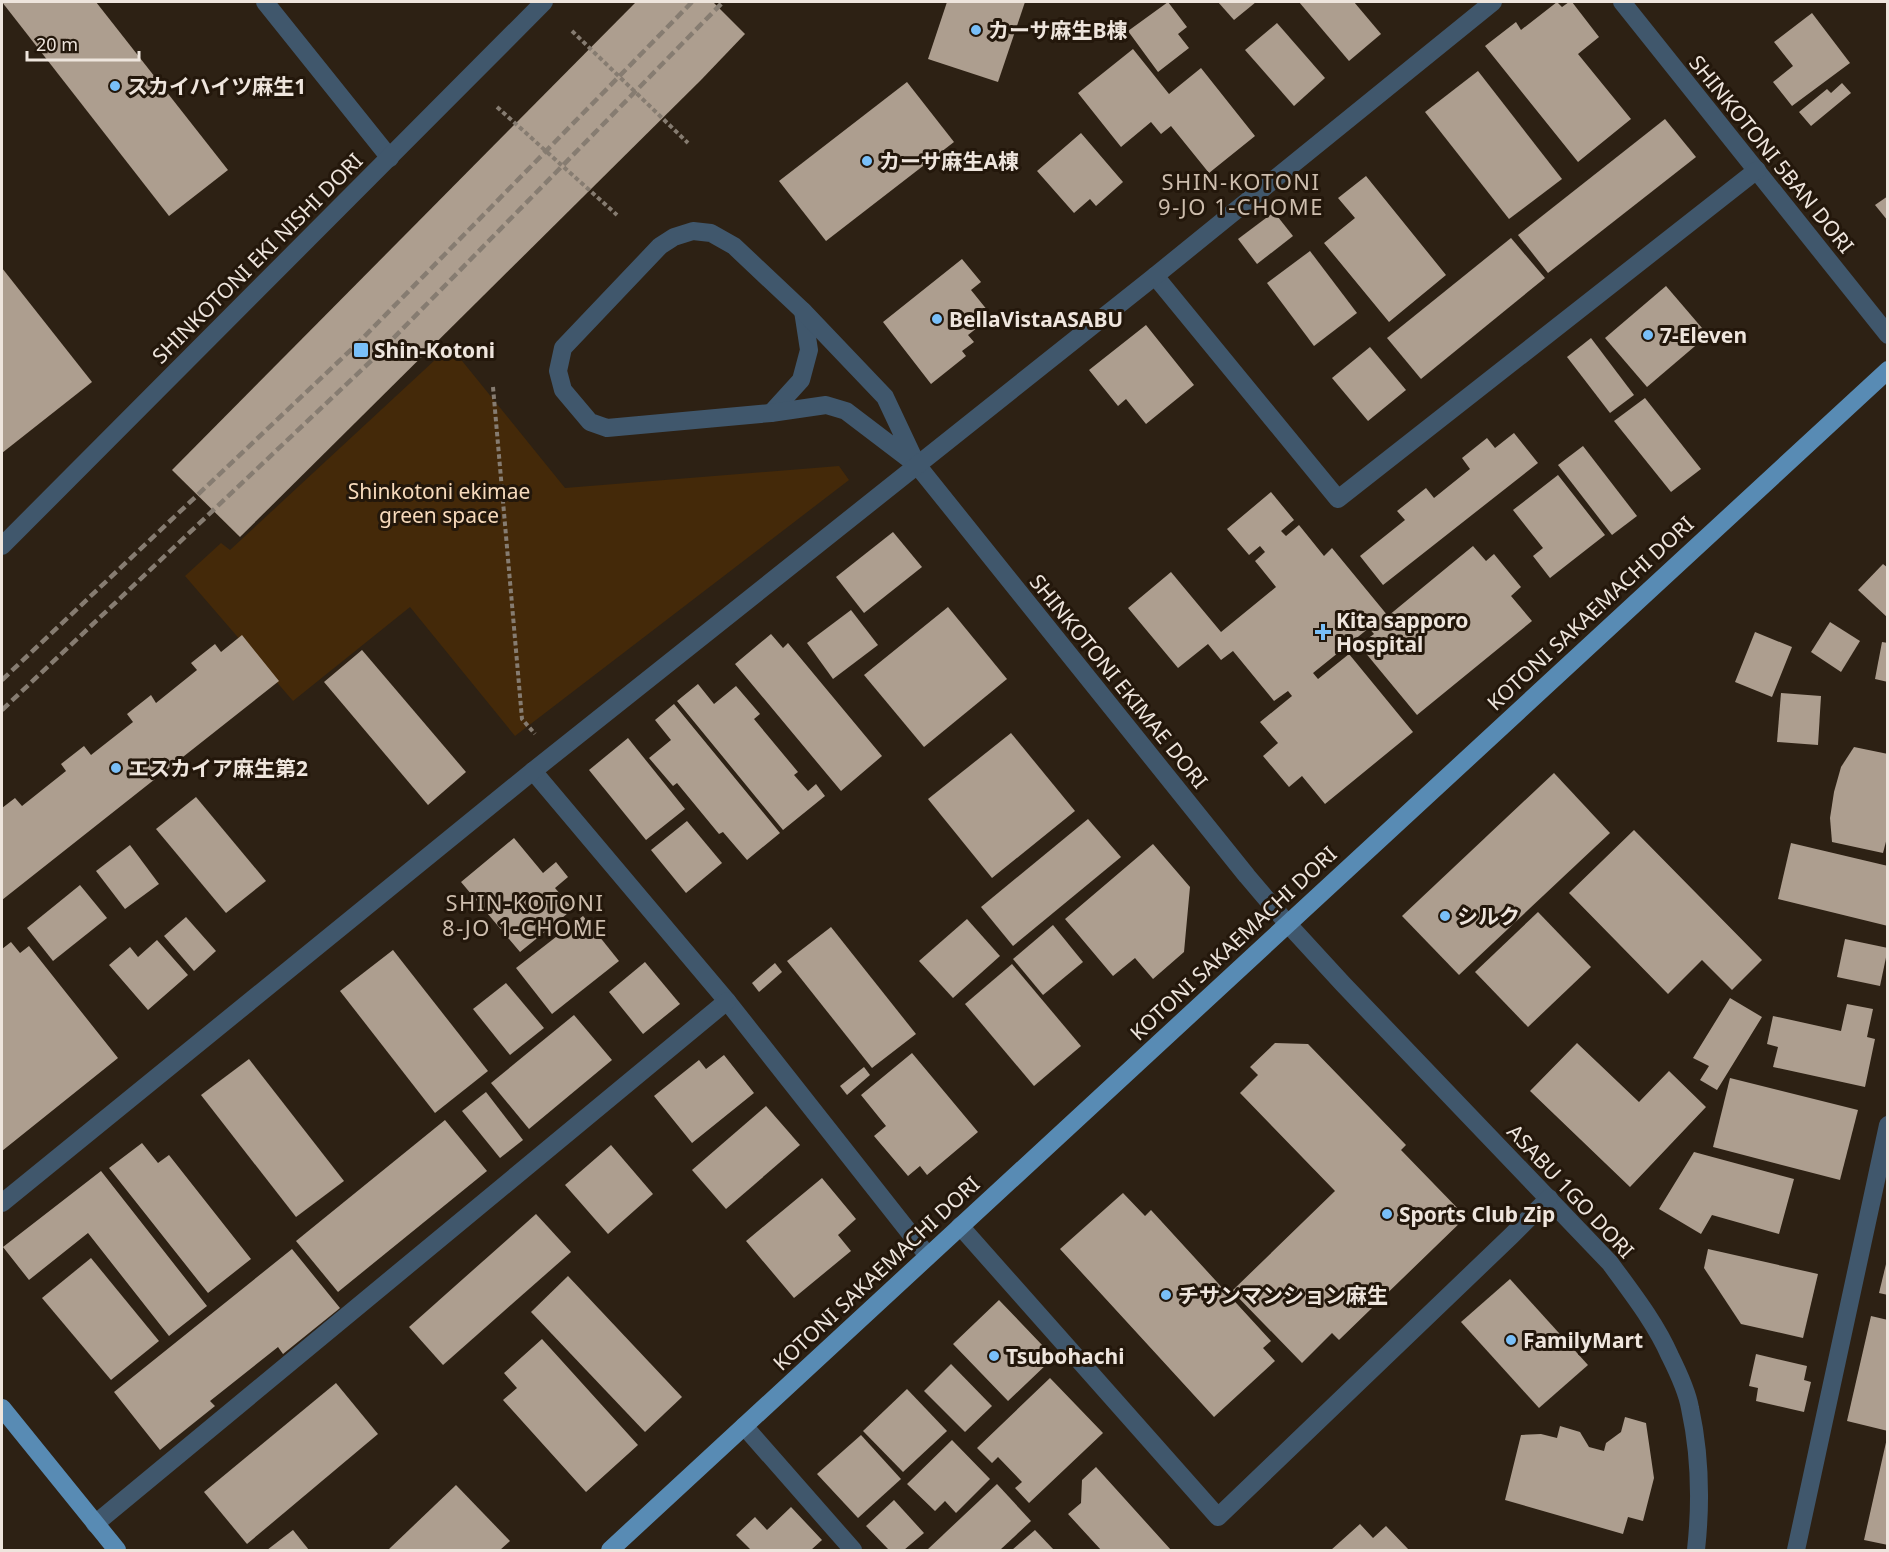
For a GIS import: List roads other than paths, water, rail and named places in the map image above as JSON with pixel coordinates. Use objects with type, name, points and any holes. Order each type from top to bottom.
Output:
[{"type":"main road","name":"KOTONI SAKAEMACHI DORI","points":[[610,1551],[1887,370]]},
{"type":"main road","points":[[2,1408],[117,1551]]},
{"type":"street","points":[[265,2],[390,158]]},
{"type":"street","name":"SHINKOTONI EKI NISHI DORI","points":[[2,546],[544,2]]},
{"type":"street","points":[[2,1203],[533,771],[1155,276],[1493,2]]},
{"type":"street","name":"SHINKOTONI 5BAN DORI","points":[[1622,2],[1887,335]]},
{"type":"street","points":[[1155,276],[1338,499],[1757,170]]},
{"type":"street","points":[[693,231],[711,233],[734,246],[803,311],[885,397],[917,465],[846,411],[826,405],[771,413],[607,428],[590,422],[563,390],[558,371],[563,348],[660,246],[674,237],[693,231]]},
{"type":"street","points":[[771,413],[801,380],[809,350],[803,311]]},
{"type":"street","name":"SHINKOTONI EKIMAE DORI","points":[[917,465],[1287,923]]},
{"type":"street","points":[[533,771],[727,1001],[928,1256]]},
{"type":"street","name":"ASABU 1GO DORI","points":[[1287,923],[1610,1263],[1643,1309],[1670,1354],[1690,1406],[1695,1446],[1699,1520],[1696,1551]]},
{"type":"street","points":[[95,1524],[727,1001]]},
{"type":"street","points":[[1796,1551],[1887,1125]]},
{"type":"street","points":[[960,1226],[1218,1517],[1549,1198]]},
{"type":"street","points":[[744,1426],[854,1551]]},
{"type":"railway","points":[[2,680],[356,345],[692,2]]},
{"type":"railway","points":[[2,710],[372,360],[723,2]]},
{"type":"place","name":"カーサ麻生B棟","points":[[976,30]]},
{"type":"place","name":"スカイハイツ麻生1","points":[[115,86]]},
{"type":"place","name":"カーサ麻生A棟","points":[[867,161]]},
{"type":"place","name":"BellaVistaASABU","points":[[937,319]]},
{"type":"place","name":"7-Eleven","points":[[1648,335]]},
{"type":"place","name":"Shin-Kotoni","points":[[361,350]]},
{"type":"place","name":"Kita sapporo Hospital","points":[[1323,632]]},
{"type":"place","name":"エスカイア麻生第2","points":[[116,768]]},
{"type":"place","name":"シルク","points":[[1445,916]]},
{"type":"place","name":"Sports Club Zip","points":[[1387,1214]]},
{"type":"place","name":"チサンマンション麻生","points":[[1166,1295]]},
{"type":"place","name":"FamilyMart","points":[[1511,1340]]},
{"type":"place","name":"Tsubohachi","points":[[994,1356]]},
{"type":"district","name":"SHIN-KOTONI 9-JO 1-CHOME","points":[[1241,194]]},
{"type":"district","name":"SHIN-KOTONI 8-JO 1-CHOME","points":[[525,914]]},
{"type":"park label","name":"Shinkotoni ekimae green space","points":[[439,503]]}]
